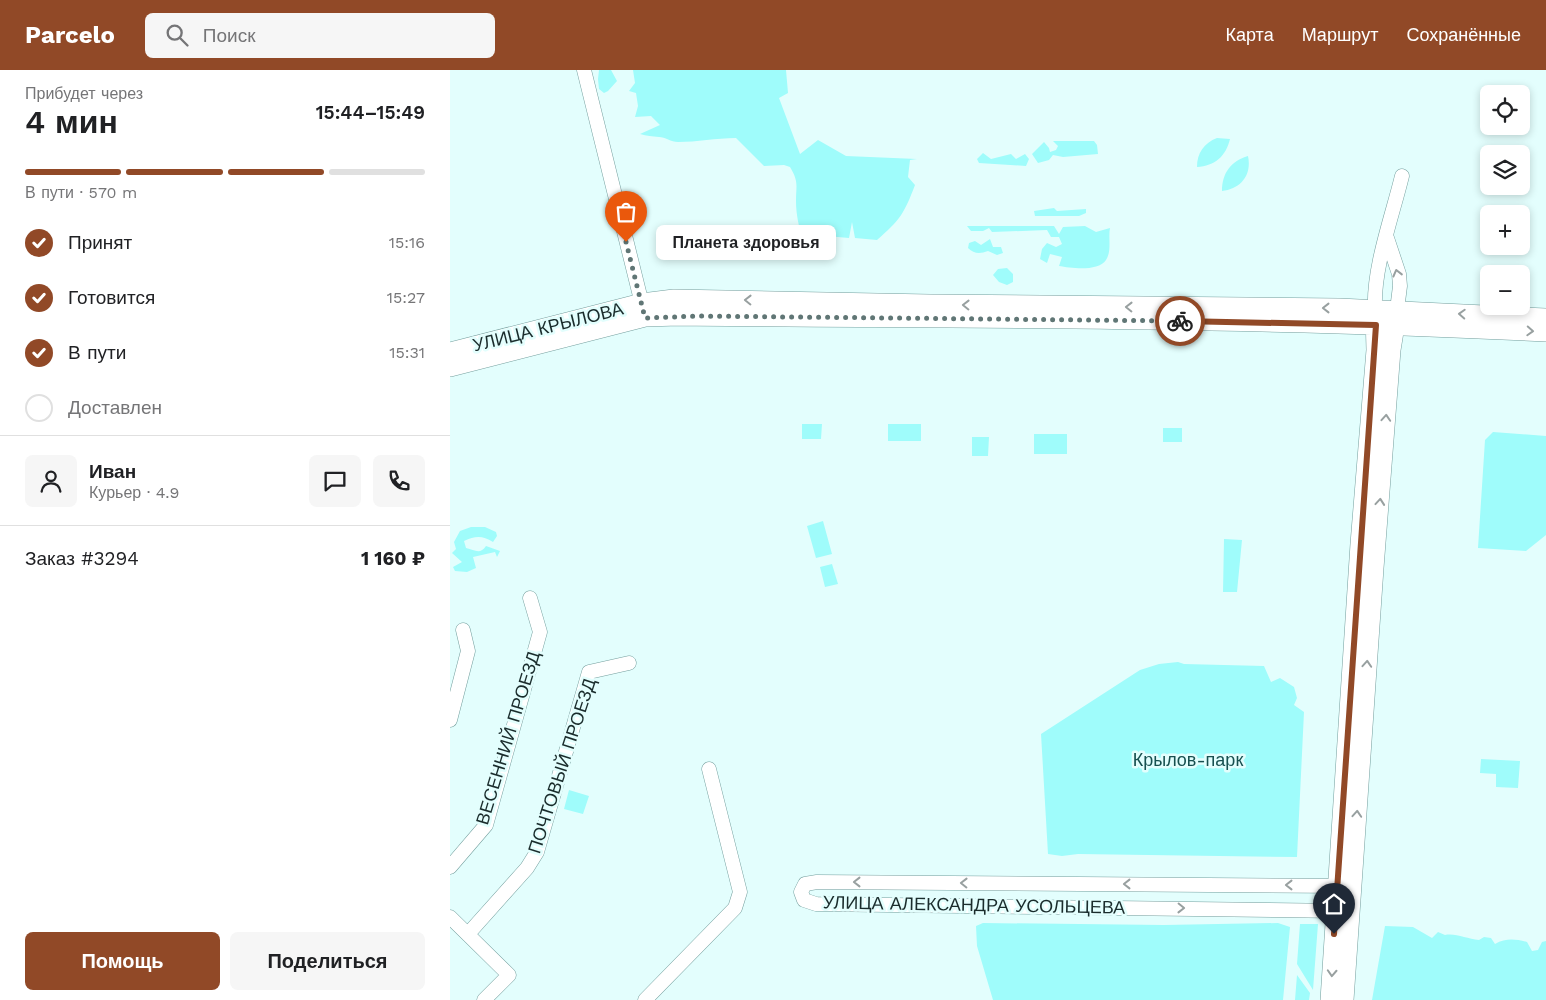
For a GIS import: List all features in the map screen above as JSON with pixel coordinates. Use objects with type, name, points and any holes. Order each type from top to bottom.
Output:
[{"type":"main road","name":"УЛИЦА КРЫЛОВА","points":[[450,367],[643,310]]},
{"type":"main road","name":"УЛИЦА КРЫЛОВА","points":[[450,352],[643,310],[737,316],[1376,317],[1546,332]]},
{"type":"main road","points":[[1330,1000],[1345,886],[1376,317]]},
{"type":"main road","name":"УЛИЦА КРЫЛОВА","points":[[1396,318],[1546,318]]},
{"type":"main road","points":[[1345,886],[1354,862],[1391,350],[1396,318]]},
{"type":"main road","points":[[1343,911],[1344,1000]]},
{"type":"street","points":[[584,70],[643,310]]},
{"type":"street","points":[[1376,317],[1374,294],[1402,176]]},
{"type":"street","points":[[1387,237],[1400,286],[1396,318]]},
{"type":"street","name":"ВЕСЕННИЙ ПРОЕЗД","points":[[450,867],[486,825],[540,632],[530,598]]},
{"type":"street","points":[[450,720],[468,651],[463,630]]},
{"type":"street","name":"ПОЧТОВЫЙ ПРОЕЗД","points":[[468,934],[528,868],[537,852],[589,672],[629,664]]},
{"type":"street","points":[[645,1000],[735,908],[740,892],[709,769]]},
{"type":"street","name":"УЛИЦА АЛЕКСАНДРА УСОЛЬЦЕВА","points":[[1343,911],[816,904],[804,900],[801,892],[805,884],[816,882],[1345,886]]},
{"type":"street","points":[[450,917],[509,975],[484,1000]]},
{"type":"green space","points":[[599,70],[611,70],[617,81],[604,93],[599,89]]},
{"type":"green space","points":[[633,70],[786,70],[788,93],[779,98],[800,154],[818,140],[846,156],[917,159],[910,160],[908,177],[915,185],[908,203],[891,227],[877,240],[855,238],[852,222],[849,238],[815,235],[803,240],[797,211],[796,180],[790,167],[784,165],[764,166],[736,138],[678,142],[640,134],[660,125],[651,116],[635,117],[638,106],[636,93],[629,91],[635,83]]},
{"type":"green space","points":[[1217,138],[1230,139],[1223,155],[1209,165],[1197,167],[1198,157],[1202,149]]},
{"type":"green space","points":[[1053,141],[1094,141],[1097,145],[1098,154],[1063,157],[1053,155],[1049,160],[1038,163],[1032,154],[1044,142],[1050,152],[1056,150],[1058,146]]},
{"type":"green space","points":[[983,153],[991,159],[1011,154],[1016,159],[1025,154],[1029,159],[1026,166],[979,163],[977,159]]},
{"type":"green space","points":[[1248,156],[1247,175],[1244,180],[1229,190],[1222,191],[1226,173],[1237,161]]},
{"type":"green space","points":[[1054,208],[1057,211],[1086,209],[1086,213],[1079,216],[1035,216],[1034,211]]},
{"type":"green space","points":[[967,226],[1054,226],[1059,234],[1063,227],[1085,226],[1096,232],[1110,228],[1109,252],[1102,264],[1091,268],[1059,266],[1062,257],[1050,254],[1047,263],[1040,259],[1042,249],[1047,243],[1056,247],[1062,244],[1059,237],[1051,237],[1047,230],[992,232],[989,228],[983,231],[971,231]]},
{"type":"green space","points":[[990,239],[993,247],[1001,247],[1003,253],[997,255],[988,251],[977,253],[968,248],[969,243],[975,241],[981,245]]},
{"type":"green space","points":[[1007,268],[1013,274],[1013,282],[1007,285],[999,282],[993,275],[998,269]]},
{"type":"green space","points":[[802,424],[822,424],[821,439],[802,439]]},
{"type":"green space","points":[[888,424],[921,424],[921,441],[888,441]]},
{"type":"green space","points":[[1163,428],[1182,428],[1182,442],[1163,442]]},
{"type":"green space","points":[[1493,432],[1546,436],[1546,535],[1526,551],[1478,548],[1485,440]]},
{"type":"green space","points":[[1034,434],[1067,434],[1067,454],[1034,454]]},
{"type":"green space","points":[[972,437],[989,437],[988,456],[972,456]]},
{"type":"green space","points":[[823,521],[832,554],[816,558],[807,526]]},
{"type":"green space","points":[[471,527],[485,527],[496,532],[497,536],[493,542],[482,537],[468,539],[464,541],[466,548],[479,551],[486,546],[500,551],[497,557],[495,552],[473,557],[476,568],[467,572],[455,571],[453,567],[462,562],[452,553],[456,549],[454,542],[460,531]]},
{"type":"green space","points":[[1224,539],[1242,540],[1237,592],[1223,592]]},
{"type":"green space","points":[[832,564],[838,584],[825,587],[820,567]]},
{"type":"green space","name":"Крылов-парк","points":[[1178,662],[1184,664],[1264,666],[1271,682],[1280,678],[1294,687],[1297,698],[1294,705],[1304,712],[1297,857],[1078,854],[1062,856],[1048,854],[1041,734],[1140,670],[1159,664]]},
{"type":"green space","points":[[1481,759],[1520,761],[1518,788],[1496,787],[1496,774],[1480,773]]},
{"type":"green space","points":[[569,790],[589,796],[583,814],[564,809]]},
{"type":"green space","points":[[983,923],[1164,925],[1278,923],[1290,927],[1283,1000],[993,1000],[977,946],[976,926]]},
{"type":"green space","points":[[1300,924],[1318,924],[1313,990],[1297,964]]},
{"type":"green space","points":[[1385,926],[1413,927],[1432,938],[1438,932],[1445,935],[1479,940],[1484,937],[1491,938],[1495,944],[1507,940],[1518,940],[1527,942],[1532,951],[1538,950],[1542,942],[1546,941],[1546,1000],[1372,1000]]},
{"type":"green space","points":[[1297,975],[1310,993],[1309,1000],[1295,1000]]},
{"type":"way so far","points":[[626,242],[645,318],[698,316],[1180,321]]},
{"type":"place","name":"Планета здоровья","points":[[626,242]]},
{"type":"route","points":[[1180,321],[1376,325],[1376,350],[1360,544],[1334,934]]}]
